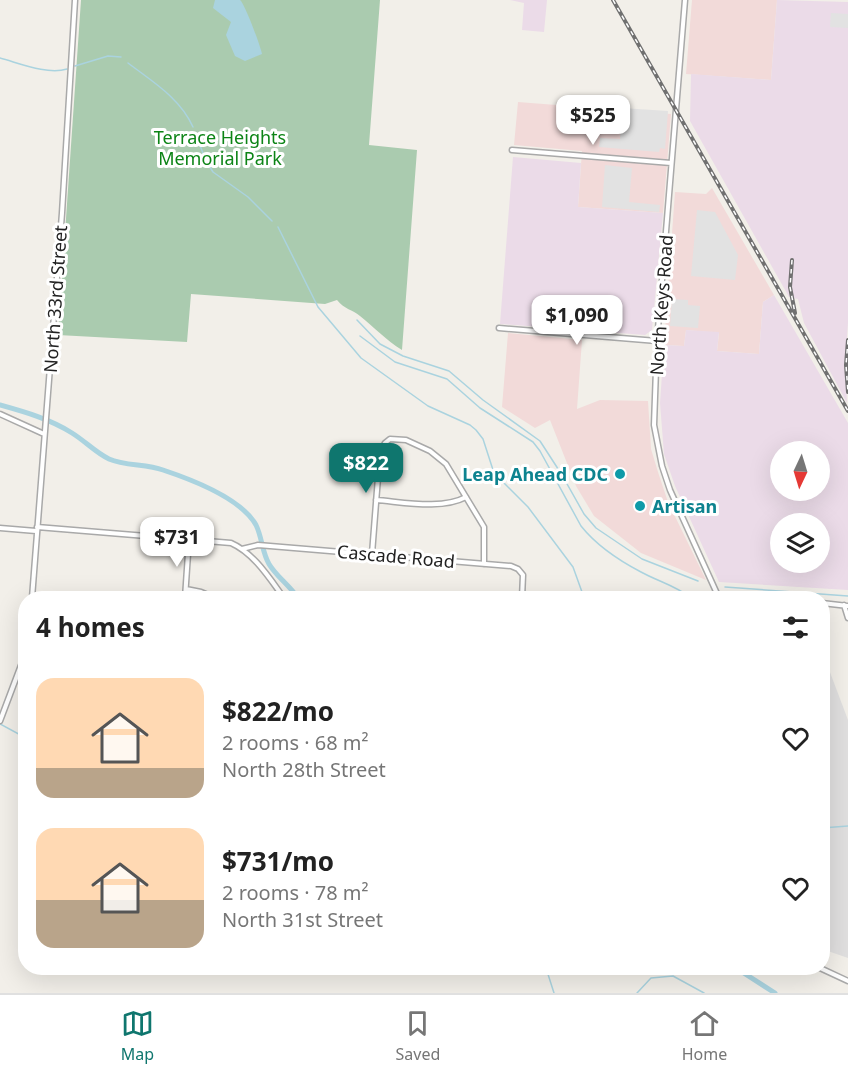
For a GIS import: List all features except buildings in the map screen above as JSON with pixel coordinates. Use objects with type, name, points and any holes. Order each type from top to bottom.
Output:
[{"type":"street","name":"North 33rd Street","points":[[33,591],[75,0]]},
{"type":"street","name":"North Keys Road","points":[[685,0],[653,408],[657,445],[670,490],[715,591]]},
{"type":"street","points":[[512,150],[671,163]]},
{"type":"street","points":[[499,328],[657,341]]},
{"type":"street","points":[[0,414],[44,434]]},
{"type":"street","points":[[372,554],[380,452],[385,443],[397,439],[406,440],[430,451],[446,464],[484,527],[484,564]]},
{"type":"street","points":[[376,500],[443,504],[457,502],[466,497]]},
{"type":"street","points":[[0,528],[231,543],[242,549],[257,563],[279,591]]},
{"type":"street","points":[[189,539],[186,589],[196,591]]},
{"type":"street","name":"Cascade Road","points":[[242,549],[267,545],[511,566],[521,571],[522,591]]},
{"type":"street","points":[[830,604],[846,605],[848,618]]},
{"type":"street","points":[[0,721],[18,673]]},
{"type":"street","points":[[830,973],[848,981]]},
{"type":"shaded area","points":[[510,0],[547,0],[544,32],[522,30],[524,3]]},
{"type":"shaded area","points":[[692,0],[777,0],[771,80],[686,74]]},
{"type":"shaded area","points":[[777,0],[848,2],[848,323],[845,364],[847,403],[804,323],[798,299],[789,297],[690,121],[691,74],[771,80]]},
{"type":"shaded area","points":[[831,13],[848,14],[848,28],[830,27]]},
{"type":"shaded area","points":[[518,102],[671,114],[663,213],[578,207],[582,151],[514,145]]},
{"type":"shaded area","points":[[622,108],[668,111],[665,149],[660,148],[659,152],[599,147],[600,138],[620,139]]},
{"type":"shaded area","points":[[513,157],[581,163],[578,207],[663,213],[652,330],[645,335],[500,324]]},
{"type":"shaded area","points":[[605,165],[632,168],[629,202],[660,205],[659,212],[602,207]]},
{"type":"shaded area","points":[[712,188],[774,295],[763,302],[759,354],[717,351],[719,333],[686,330],[684,346],[664,345],[675,192],[706,194]]},
{"type":"shaded area","points":[[697,210],[715,212],[738,255],[735,280],[691,276]]},
{"type":"shaded area","points":[[774,295],[848,423],[848,590],[719,582],[675,486],[664,454],[660,403],[664,345],[684,346],[686,330],[719,332],[717,351],[759,354],[763,302]]},
{"type":"shaded area","points":[[672,299],[688,300],[688,305],[700,306],[698,328],[670,326]]},
{"type":"shaded area","points":[[508,333],[582,340],[577,409],[600,400],[648,401],[651,449],[658,472],[668,502],[706,580],[641,553],[594,516],[576,486],[550,420],[535,428],[502,407]]},
{"type":"shaded area","points":[[830,672],[848,720],[848,958],[830,952]]},
{"type":"green space","name":"Terrace Heights Memorial Park","points":[[81,0],[380,0],[369,145],[417,150],[402,350],[337,300],[325,304],[191,294],[187,342],[58,335]]},
{"type":"water","points":[[215,0],[240,0],[262,54],[245,61],[235,56],[226,35],[231,22],[213,8]]},
{"type":"waterway","points":[[75,66],[108,56],[121,57]]},
{"type":"waterway","points":[[0,58],[51,71],[67,69]]},
{"type":"waterway","points":[[128,63],[173,99],[181,107],[193,127]]},
{"type":"waterway","points":[[196,135],[213,172],[248,197],[272,221]]},
{"type":"waterway","points":[[278,227],[318,307],[361,358],[428,406],[476,430],[483,439],[494,473],[528,507],[573,567],[582,591]]},
{"type":"waterway","points":[[357,320],[380,344],[403,356],[449,371],[483,400],[540,441],[584,514],[596,528],[642,559],[698,581]]},
{"type":"waterway","points":[[360,336],[395,362],[447,379],[480,408],[533,442],[581,526],[594,540],[624,563],[681,591]]},
{"type":"waterway","points":[[0,405],[55,424],[109,459],[163,470],[200,484],[227,498],[249,515],[260,534],[269,564],[293,591]]},
{"type":"waterway","points":[[725,587],[780,591]]},
{"type":"waterway","points":[[830,595],[848,596]]},
{"type":"waterway","points":[[0,724],[18,734]]},
{"type":"waterway","points":[[830,827],[848,826]]},
{"type":"waterway","points":[[548,975],[554,993]]},
{"type":"waterway","points":[[747,975],[775,993]]},
{"type":"waterway","points":[[637,993],[651,978],[673,976],[704,993]]},
{"type":"railway","points":[[613,0],[848,411]]},
{"type":"railway","points":[[792,260],[790,287],[795,313]]},
{"type":"railway","points":[[848,340],[846,365],[848,392]]},
{"type":"place","name":"Leap Ahead CDC","points":[[620,474]]},
{"type":"place","name":"Artisan","points":[[640,506]]}]
